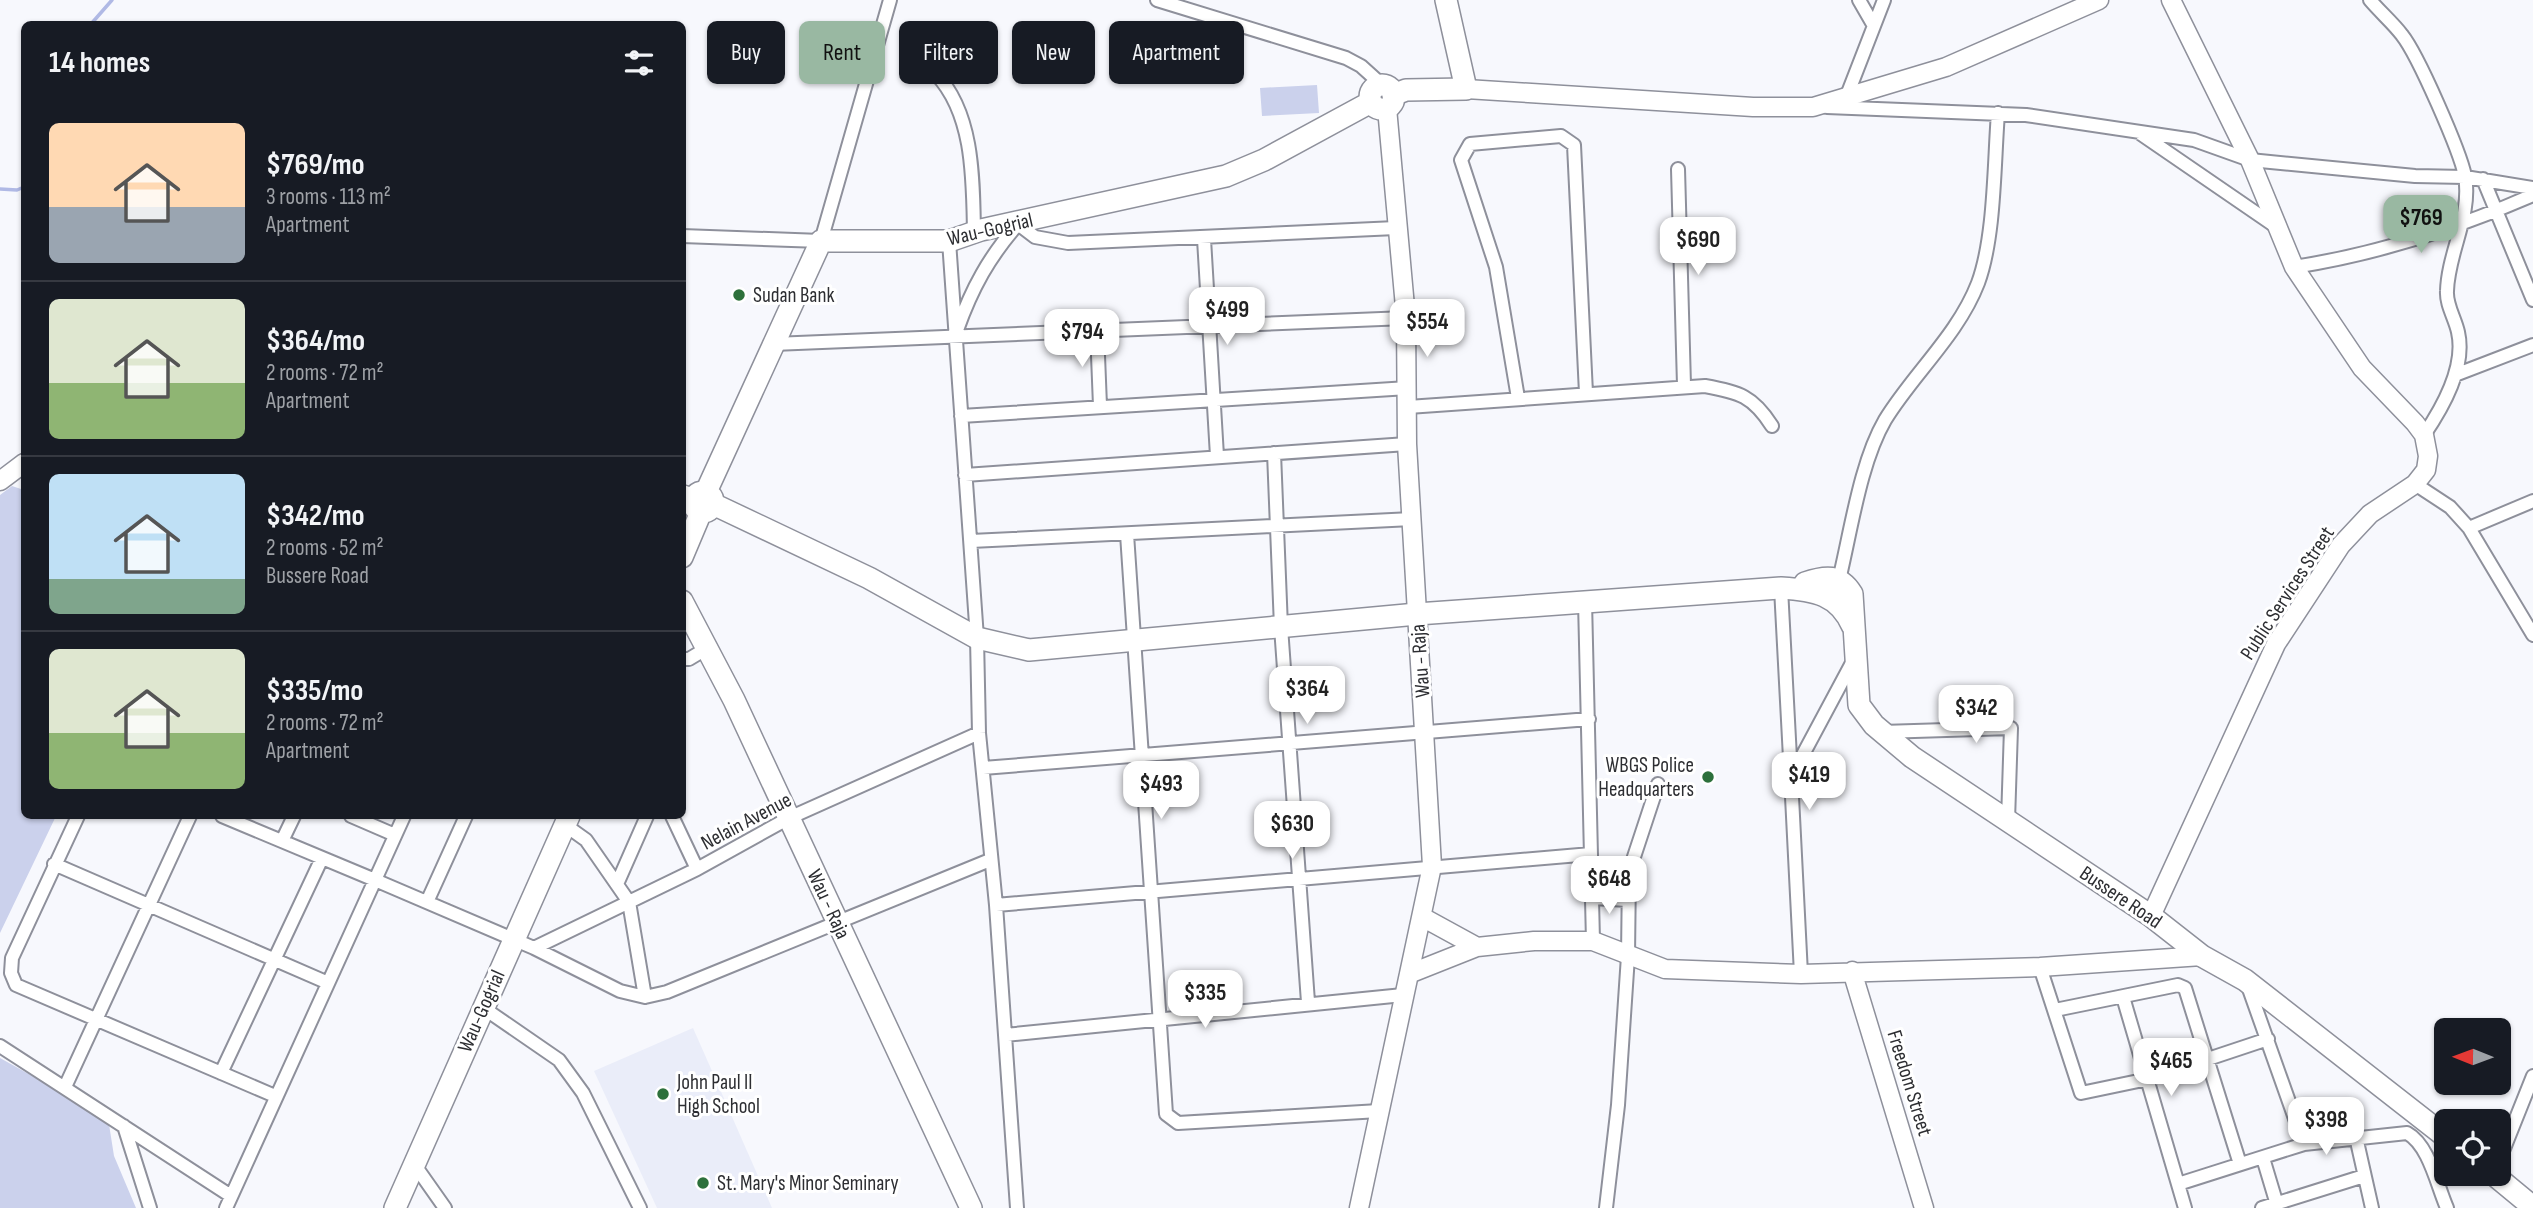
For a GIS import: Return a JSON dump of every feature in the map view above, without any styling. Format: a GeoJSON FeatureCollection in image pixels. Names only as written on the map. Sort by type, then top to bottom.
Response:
{"type":"FeatureCollection","features":[{"type":"Feature","properties":{"kind":"main road"},"geometry":{"type":"LineString","coordinates":[[1446,0],[1466,89]]}},
{"type":"Feature","properties":{"kind":"main road","name":"Wau-Gogrial"},"geometry":{"type":"LineString","coordinates":[[821,241],[949,241],[1226,176],[1264,160],[1383,98],[1406,90],[1466,89]]}},
{"type":"Feature","properties":{"kind":"main road"},"geometry":{"type":"LineString","coordinates":[[686,544],[699,500],[821,241]]}},
{"type":"Feature","properties":{"kind":"main road"},"geometry":{"type":"LineString","coordinates":[[699,500],[869,578],[977,638],[1029,650],[1417,614],[1781,588],[1807,589],[1830,597],[1840,605],[1853,627]]}},
{"type":"Feature","properties":{"kind":"main road"},"geometry":{"type":"LineString","coordinates":[[1807,589],[1805,583],[1814,580],[1839,580]]}},
{"type":"Feature","properties":{"kind":"main road","name":"Bussere Road"},"geometry":{"type":"LineString","coordinates":[[1839,580],[1852,594],[1859,705],[1881,732],[1912,757],[2151,916],[2202,956],[2245,980],[2434,1128]]}},
{"type":"Feature","properties":{"kind":"main road","name":"Wau - Raja"},"geometry":{"type":"LineString","coordinates":[[686,608],[709,647],[971,1208]]}},
{"type":"Feature","properties":{"kind":"main road","name":"Wau-Gogrial"},"geometry":{"type":"LineString","coordinates":[[395,1208],[567,820]]}},
{"type":"Feature","properties":{"kind":"main road"},"geometry":{"type":"LineString","coordinates":[[2508,1186],[2533,1207]]}},
{"type":"Feature","properties":{"kind":"street"},"geometry":{"type":"LineString","coordinates":[[686,236],[821,241],[890,0]]}},
{"type":"Feature","properties":{"kind":"street"},"geometry":{"type":"LineString","coordinates":[[1157,0],[1346,58],[1361,66],[1383,98]]}},
{"type":"Feature","properties":{"kind":"street"},"geometry":{"type":"LineString","coordinates":[[1859,0],[1874,26]]}},
{"type":"Feature","properties":{"kind":"street"},"geometry":{"type":"LineString","coordinates":[[1846,98],[1884,0]]}},
{"type":"Feature","properties":{"kind":"street"},"geometry":{"type":"LineString","coordinates":[[1813,107],[1945,67],[2071,6],[2099,0]]}},
{"type":"Feature","properties":{"kind":"street"},"geometry":{"type":"LineString","coordinates":[[2171,0],[2250,160],[2294,267],[2362,368],[2424,435],[2428,456],[2426,470],[2415,484],[2450,507],[2469,528],[2533,635]]}},
{"type":"Feature","properties":{"kind":"street"},"geometry":{"type":"LineString","coordinates":[[2370,0],[2403,36],[2436,103],[2465,177],[2462,226],[2451,258],[2446,294],[2461,346],[2455,375],[2438,414],[2424,435]]}},
{"type":"Feature","properties":{"kind":"street"},"geometry":{"type":"LineString","coordinates":[[946,84],[952,90],[965,130],[974,187],[974,233]]}},
{"type":"Feature","properties":{"kind":"street"},"geometry":{"type":"LineString","coordinates":[[1466,89],[1753,107],[1998,113],[2194,140],[2250,160],[2415,176],[2465,177],[2533,188]]}},
{"type":"Feature","properties":{"kind":"street","name":"Wau - Raja"},"geometry":{"type":"LineString","coordinates":[[1359,1208],[1403,995],[1424,918],[1432,866],[1407,444],[1406,318],[1383,98]]}},
{"type":"Feature","properties":{"kind":"street"},"geometry":{"type":"LineString","coordinates":[[1839,580],[1869,459],[1883,423],[1955,323],[1978,284],[1987,250],[1998,113]]}},
{"type":"Feature","properties":{"kind":"street"},"geometry":{"type":"LineString","coordinates":[[2137,131],[2278,228]]}},
{"type":"Feature","properties":{"kind":"street"},"geometry":{"type":"LineString","coordinates":[[1518,398],[1496,267],[1461,160],[1470,144],[1561,136],[1574,145],[1586,393]]}},
{"type":"Feature","properties":{"kind":"street"},"geometry":{"type":"LineString","coordinates":[[1678,169],[1684,385]]}},
{"type":"Feature","properties":{"kind":"street"},"geometry":{"type":"LineString","coordinates":[[2483,179],[2533,300]]}},
{"type":"Feature","properties":{"kind":"street"},"geometry":{"type":"LineString","coordinates":[[2294,267],[2358,256],[2462,226],[2533,195]]}},
{"type":"Feature","properties":{"kind":"street"},"geometry":{"type":"LineString","coordinates":[[955,337],[978,278],[999,246],[1018,224],[1035,237],[1068,243],[1204,239],[1396,228]]}},
{"type":"Feature","properties":{"kind":"street"},"geometry":{"type":"LineString","coordinates":[[1204,239],[1217,456]]}},
{"type":"Feature","properties":{"kind":"street"},"geometry":{"type":"LineString","coordinates":[[949,241],[977,638],[979,733],[996,905],[1017,1208]]}},
{"type":"Feature","properties":{"kind":"street"},"geometry":{"type":"LineString","coordinates":[[773,344],[1406,318]]}},
{"type":"Feature","properties":{"kind":"street"},"geometry":{"type":"LineString","coordinates":[[1097,330],[1100,406]]}},
{"type":"Feature","properties":{"kind":"street"},"geometry":{"type":"LineString","coordinates":[[2455,375],[2533,345]]}},
{"type":"Feature","properties":{"kind":"street"},"geometry":{"type":"LineString","coordinates":[[1408,407],[1684,385],[1705,386],[1741,394],[1755,402],[1772,426]]}},
{"type":"Feature","properties":{"kind":"street"},"geometry":{"type":"LineString","coordinates":[[961,416],[1408,388]]}},
{"type":"Feature","properties":{"kind":"street"},"geometry":{"type":"LineString","coordinates":[[965,475],[1407,444]]}},
{"type":"Feature","properties":{"kind":"street"},"geometry":{"type":"LineString","coordinates":[[1274,453],[1281,627],[1292,743],[1308,1002]]}},
{"type":"Feature","properties":{"kind":"street"},"geometry":{"type":"LineString","coordinates":[[0,481],[21,467]]}},
{"type":"Feature","properties":{"kind":"street","name":"Public Services Street"},"geometry":{"type":"LineString","coordinates":[[2151,916],[2276,644],[2342,545],[2370,514],[2415,484]]}},
{"type":"Feature","properties":{"kind":"street"},"geometry":{"type":"LineString","coordinates":[[2469,528],[2533,501]]}},
{"type":"Feature","properties":{"kind":"street"},"geometry":{"type":"LineString","coordinates":[[971,541],[1412,519]]}},
{"type":"Feature","properties":{"kind":"street"},"geometry":{"type":"LineString","coordinates":[[1127,534],[1166,1114],[1173,1122],[1379,1111]]}},
{"type":"Feature","properties":{"kind":"street"},"geometry":{"type":"LineString","coordinates":[[1781,588],[1801,974]]}},
{"type":"Feature","properties":{"kind":"street"},"geometry":{"type":"LineString","coordinates":[[1585,601],[1592,941]]}},
{"type":"Feature","properties":{"kind":"street"},"geometry":{"type":"LineString","coordinates":[[686,659],[709,647]]}},
{"type":"Feature","properties":{"kind":"street"},"geometry":{"type":"LineString","coordinates":[[1791,777],[1855,658]]}},
{"type":"Feature","properties":{"kind":"street"},"geometry":{"type":"LineString","coordinates":[[983,768],[1425,730],[1589,719]]}},
{"type":"Feature","properties":{"kind":"street"},"geometry":{"type":"LineString","coordinates":[[1881,732],[2011,727],[2008,821]]}},
{"type":"Feature","properties":{"kind":"street","name":"Nelain Avenue"},"geometry":{"type":"LineString","coordinates":[[534,948],[697,869],[789,818],[979,733]]}},
{"type":"Feature","properties":{"kind":"street"},"geometry":{"type":"LineString","coordinates":[[1606,1208],[1618,1105],[1628,956],[1628,900],[1634,851],[1658,783]]}},
{"type":"Feature","properties":{"kind":"street"},"geometry":{"type":"LineString","coordinates":[[76,819],[12,958],[11,973],[23,989],[275,1096]]}},
{"type":"Feature","properties":{"kind":"street"},"geometry":{"type":"LineString","coordinates":[[65,1087],[189,819]]}},
{"type":"Feature","properties":{"kind":"street"},"geometry":{"type":"LineString","coordinates":[[229,819],[534,948],[620,991],[645,997],[667,992],[990,860]]}},
{"type":"Feature","properties":{"kind":"street"},"geometry":{"type":"LineString","coordinates":[[282,841],[293,819]]}},
{"type":"Feature","properties":{"kind":"street"},"geometry":{"type":"LineString","coordinates":[[358,819],[396,835]]}},
{"type":"Feature","properties":{"kind":"street"},"geometry":{"type":"LineString","coordinates":[[0,1045],[124,1126],[228,1202],[326,982],[403,819]]}},
{"type":"Feature","properties":{"kind":"street"},"geometry":{"type":"LineString","coordinates":[[427,902],[465,819]]}},
{"type":"Feature","properties":{"kind":"street"},"geometry":{"type":"LineString","coordinates":[[617,884],[646,819]]}},
{"type":"Feature","properties":{"kind":"street"},"geometry":{"type":"LineString","coordinates":[[673,819],[697,869]]}},
{"type":"Feature","properties":{"kind":"street"},"geometry":{"type":"LineString","coordinates":[[567,820],[586,840],[629,902],[645,997]]}},
{"type":"Feature","properties":{"kind":"street"},"geometry":{"type":"LineString","coordinates":[[996,905],[1591,854]]}},
{"type":"Feature","properties":{"kind":"street"},"geometry":{"type":"LineString","coordinates":[[221,1073],[322,858]]}},
{"type":"Feature","properties":{"kind":"street"},"geometry":{"type":"LineString","coordinates":[[54,864],[326,982]]}},
{"type":"Feature","properties":{"kind":"street"},"geometry":{"type":"LineString","coordinates":[[1592,898],[1628,900]]}},
{"type":"Feature","properties":{"kind":"street"},"geometry":{"type":"LineString","coordinates":[[1424,918],[1477,947]]}},
{"type":"Feature","properties":{"kind":"street"},"geometry":{"type":"LineString","coordinates":[[1409,974],[1477,947],[1534,941],[1592,941],[1665,969],[1801,974],[2040,967],[2202,956]]}},
{"type":"Feature","properties":{"kind":"street"},"geometry":{"type":"LineString","coordinates":[[2040,967],[2081,1093],[2148,1079],[2268,1039]]}},
{"type":"Feature","properties":{"kind":"street","name":"Freedom Street"},"geometry":{"type":"LineString","coordinates":[[1852,971],[1924,1208]]}},
{"type":"Feature","properties":{"kind":"street"},"geometry":{"type":"LineString","coordinates":[[2245,980],[2304,1144]]}},
{"type":"Feature","properties":{"kind":"street"},"geometry":{"type":"LineString","coordinates":[[2055,1010],[2178,985],[2185,988],[2241,1164]]}},
{"type":"Feature","properties":{"kind":"street"},"geometry":{"type":"LineString","coordinates":[[1005,1035],[1308,1002],[1403,995]]}},
{"type":"Feature","properties":{"kind":"street"},"geometry":{"type":"LineString","coordinates":[[2123,997],[2185,1208]]}},
{"type":"Feature","properties":{"kind":"street"},"geometry":{"type":"LineString","coordinates":[[482,1007],[559,1060],[583,1093],[640,1208]]}},
{"type":"Feature","properties":{"kind":"street"},"geometry":{"type":"LineString","coordinates":[[2511,1131],[2533,1076]]}},
{"type":"Feature","properties":{"kind":"street"},"geometry":{"type":"LineString","coordinates":[[124,1126],[150,1208]]}},
{"type":"Feature","properties":{"kind":"street"},"geometry":{"type":"LineString","coordinates":[[2178,1184],[2304,1144],[2407,1133],[2416,1138],[2447,1208]]}},
{"type":"Feature","properties":{"kind":"street"},"geometry":{"type":"LineString","coordinates":[[2356,1137],[2372,1208]]}},
{"type":"Feature","properties":{"kind":"street"},"geometry":{"type":"LineString","coordinates":[[2263,1157],[2278,1206]]}},
{"type":"Feature","properties":{"kind":"street"},"geometry":{"type":"LineString","coordinates":[[414,1164],[445,1208]]}},
{"type":"Feature","properties":{"kind":"street"},"geometry":{"type":"LineString","coordinates":[[2262,1208],[2278,1206],[2364,1176]]}},
{"type":"Feature","properties":{"kind":"street"},"geometry":{"type":"LineString","coordinates":[[629,1208],[630,1187]]}},
{"type":"Feature","properties":{"kind":"shaded area"},"geometry":{"type":"Polygon","coordinates":[[[1317,85],[1319,113],[1262,116],[1260,88],[1317,85]]]}},
{"type":"Feature","properties":{"kind":"shaded area"},"geometry":{"type":"Polygon","coordinates":[[[12,486],[21,489],[21,819],[55,819],[0,933],[0,495],[12,486]]]}},
{"type":"Feature","properties":{"kind":"shaded area"},"geometry":{"type":"Polygon","coordinates":[[[693,1028],[772,1208],[657,1208],[594,1071],[693,1028]]]}},
{"type":"Feature","properties":{"kind":"shaded area"},"geometry":{"type":"Polygon","coordinates":[[[0,1058],[108,1118],[114,1156],[136,1208],[0,1208],[0,1058]]]}},
{"type":"Feature","properties":{"kind":"waterway"},"geometry":{"type":"LineString","coordinates":[[94,21],[112,0]]}},
{"type":"Feature","properties":{"kind":"waterway"},"geometry":{"type":"LineString","coordinates":[[0,189],[21,188]]}},
{"type":"Feature","properties":{"kind":"place","name":"Sudan Bank"},"geometry":{"type":"Point","coordinates":[739,295]}},
{"type":"Feature","properties":{"kind":"place","name":"WBGS Police Headquarters"},"geometry":{"type":"Point","coordinates":[1708,777]}},
{"type":"Feature","properties":{"kind":"place","name":"John Paul II High School"},"geometry":{"type":"Point","coordinates":[663,1094]}},
{"type":"Feature","properties":{"kind":"place","name":"St. Mary's Minor Seminary"},"geometry":{"type":"Point","coordinates":[703,1183]}}]}
